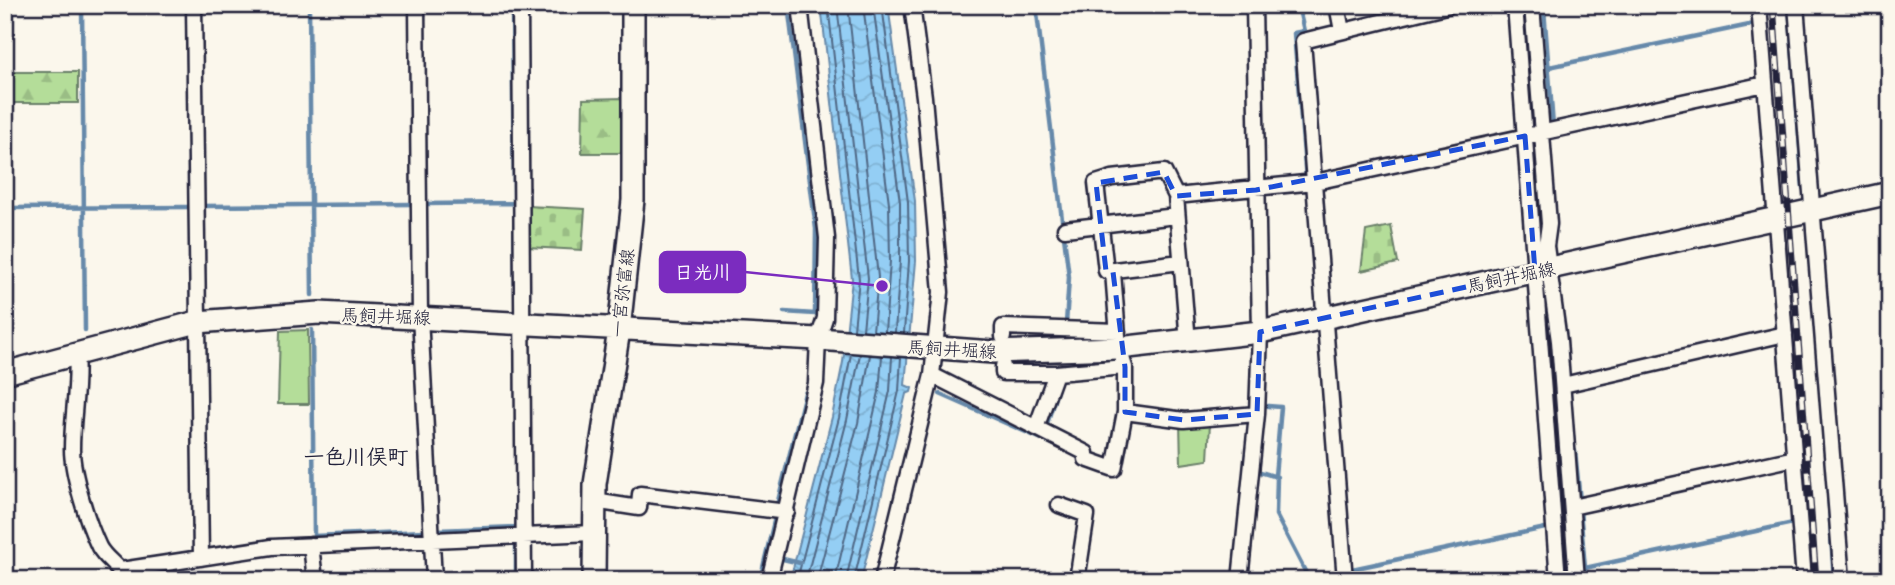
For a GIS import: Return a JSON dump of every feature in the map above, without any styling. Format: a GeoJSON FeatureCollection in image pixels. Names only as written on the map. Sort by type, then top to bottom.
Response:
{"type":"FeatureCollection","features":[{"type":"Feature","properties":{"kind":"main road","name":"一宮弥富線"},"geometry":{"type":"LineString","coordinates":[[594,580],[594,501],[619,330],[633,200],[633,5]]}},
{"type":"Feature","properties":{"kind":"main road","name":"馬飼井堀線"},"geometry":{"type":"LineString","coordinates":[[5,373],[197,322],[319,313],[420,316],[619,330],[821,339],[993,352],[1121,348],[1188,342],[1260,332],[1890,193]]}},
{"type":"Feature","properties":{"kind":"street"},"geometry":{"type":"LineString","coordinates":[[194,5],[201,558]]}},
{"type":"Feature","properties":{"kind":"street"},"geometry":{"type":"LineString","coordinates":[[416,5],[420,316],[434,580]]}},
{"type":"Feature","properties":{"kind":"street"},"geometry":{"type":"LineString","coordinates":[[520,5],[524,580]]}},
{"type":"Feature","properties":{"kind":"street"},"geometry":{"type":"LineString","coordinates":[[769,580],[816,383],[824,318],[827,239],[800,5]]}},
{"type":"Feature","properties":{"kind":"street"},"geometry":{"type":"LineString","coordinates":[[882,580],[932,375],[932,348],[941,292],[925,97],[912,5]]}},
{"type":"Feature","properties":{"kind":"street"},"geometry":{"type":"LineString","coordinates":[[1240,580],[1257,414],[1260,332],[1254,5]]}},
{"type":"Feature","properties":{"kind":"street"},"geometry":{"type":"LineString","coordinates":[[1338,5],[1342,31]]}},
{"type":"Feature","properties":{"kind":"street"},"geometry":{"type":"LineString","coordinates":[[1345,580],[1303,41],[1342,31],[1395,12],[1450,5]]}},
{"type":"Feature","properties":{"kind":"street"},"geometry":{"type":"LineString","coordinates":[[1515,5],[1525,136],[1543,270],[1563,385],[1577,580]]}},
{"type":"Feature","properties":{"kind":"street"},"geometry":{"type":"LineString","coordinates":[[1532,5],[1549,224],[1543,270],[1558,580]]}},
{"type":"Feature","properties":{"kind":"street"},"geometry":{"type":"LineString","coordinates":[[1759,5],[1804,580]]}},
{"type":"Feature","properties":{"kind":"street"},"geometry":{"type":"LineString","coordinates":[[1796,5],[1842,580]]}},
{"type":"Feature","properties":{"kind":"street"},"geometry":{"type":"LineString","coordinates":[[1176,196],[1315,182],[1765,83]]}},
{"type":"Feature","properties":{"kind":"street"},"geometry":{"type":"LineString","coordinates":[[1181,262],[1107,271],[1096,183],[1112,178],[1164,172],[1176,196],[1188,342]]}},
{"type":"Feature","properties":{"kind":"street"},"geometry":{"type":"LineString","coordinates":[[1065,229],[1176,216]]}},
{"type":"Feature","properties":{"kind":"street"},"geometry":{"type":"LineString","coordinates":[[932,375],[1086,453],[1086,459],[1114,469],[1125,412],[1113,272]]}},
{"type":"Feature","properties":{"kind":"street"},"geometry":{"type":"LineString","coordinates":[[1003,337],[1003,327],[1121,348]]}},
{"type":"Feature","properties":{"kind":"street"},"geometry":{"type":"LineString","coordinates":[[1563,385],[1785,334]]}},
{"type":"Feature","properties":{"kind":"street"},"geometry":{"type":"LineString","coordinates":[[1003,366],[1003,373],[1056,373],[1121,348]]}},
{"type":"Feature","properties":{"kind":"street"},"geometry":{"type":"LineString","coordinates":[[76,352],[78,373],[72,451],[79,487],[100,548],[124,575],[201,558],[272,547],[593,533]]}},
{"type":"Feature","properties":{"kind":"street"},"geometry":{"type":"LineString","coordinates":[[1036,428],[1056,373]]}},
{"type":"Feature","properties":{"kind":"street"},"geometry":{"type":"LineString","coordinates":[[1125,412],[1184,421],[1257,414]]}},
{"type":"Feature","properties":{"kind":"street"},"geometry":{"type":"LineString","coordinates":[[1572,507],[1795,458]]}},
{"type":"Feature","properties":{"kind":"street"},"geometry":{"type":"LineString","coordinates":[[594,501],[639,508],[640,494],[786,512]]}},
{"type":"Feature","properties":{"kind":"street"},"geometry":{"type":"LineString","coordinates":[[1059,505],[1087,515],[1077,580]]}},
{"type":"Feature","properties":{"kind":"street"},"geometry":{"type":"LineString","coordinates":[[311,545],[314,580]]}},
{"type":"Feature","properties":{"kind":"highlighted area"},"geometry":{"type":"Polygon","coordinates":[[[1525,136],[1535,272],[1260,332],[1257,414],[1184,420],[1125,412],[1125,367],[1113,272],[1106,271],[1096,183],[1164,172],[1176,196],[1256,190],[1525,136]]]}},
{"type":"Feature","properties":{"kind":"green space"},"geometry":{"type":"Polygon","coordinates":[[[5,72],[78,72],[78,103],[5,103],[5,72]]]}},
{"type":"Feature","properties":{"kind":"green space"},"geometry":{"type":"Polygon","coordinates":[[[623,98],[623,153],[582,153],[583,99],[623,98]]]}},
{"type":"Feature","properties":{"kind":"green space"},"geometry":{"type":"Polygon","coordinates":[[[527,206],[585,209],[582,250],[527,247],[527,206]]]}},
{"type":"Feature","properties":{"kind":"green space"},"geometry":{"type":"Polygon","coordinates":[[[1391,226],[1398,263],[1361,271],[1366,231],[1391,226]]]}},
{"type":"Feature","properties":{"kind":"green space"},"geometry":{"type":"Polygon","coordinates":[[[308,330],[309,404],[278,404],[280,331],[308,330]]]}},
{"type":"Feature","properties":{"kind":"green space"},"geometry":{"type":"Polygon","coordinates":[[[1180,422],[1210,423],[1208,460],[1181,464],[1180,422]]]}},
{"type":"Feature","properties":{"kind":"water"},"geometry":{"type":"Polygon","coordinates":[[[821,5],[888,5],[915,201],[916,261],[905,385],[912,388],[911,392],[906,394],[861,580],[790,580],[832,417],[843,362],[852,279],[821,5]]]}},
{"type":"Feature","properties":{"kind":"waterway"},"geometry":{"type":"LineString","coordinates":[[82,5],[85,330]]}},
{"type":"Feature","properties":{"kind":"waterway"},"geometry":{"type":"LineString","coordinates":[[309,5],[312,295]]}},
{"type":"Feature","properties":{"kind":"waterway"},"geometry":{"type":"LineString","coordinates":[[512,5],[515,284]]}},
{"type":"Feature","properties":{"kind":"waterway"},"geometry":{"type":"LineString","coordinates":[[784,312],[815,314],[816,229],[788,5]]}},
{"type":"Feature","properties":{"kind":"waterway"},"geometry":{"type":"LineString","coordinates":[[1036,5],[1069,277],[1066,324]]}},
{"type":"Feature","properties":{"kind":"waterway"},"geometry":{"type":"LineString","coordinates":[[1261,12],[1289,5]]}},
{"type":"Feature","properties":{"kind":"waterway"},"geometry":{"type":"LineString","coordinates":[[1298,5],[1304,31],[1294,33],[1306,179]]}},
{"type":"Feature","properties":{"kind":"waterway"},"geometry":{"type":"LineString","coordinates":[[1789,5],[1803,188]]}},
{"type":"Feature","properties":{"kind":"waterway"},"geometry":{"type":"LineString","coordinates":[[1544,9],[1553,126]]}},
{"type":"Feature","properties":{"kind":"waterway"},"geometry":{"type":"LineString","coordinates":[[1549,67],[1754,24]]}},
{"type":"Feature","properties":{"kind":"waterway"},"geometry":{"type":"LineString","coordinates":[[424,204],[514,203]]}},
{"type":"Feature","properties":{"kind":"waterway"},"geometry":{"type":"LineString","coordinates":[[203,206],[413,204]]}},
{"type":"Feature","properties":{"kind":"waterway"},"geometry":{"type":"LineString","coordinates":[[5,208],[190,207]]}},
{"type":"Feature","properties":{"kind":"waterway"},"geometry":{"type":"LineString","coordinates":[[312,330],[314,536],[424,531]]}},
{"type":"Feature","properties":{"kind":"waterway"},"geometry":{"type":"LineString","coordinates":[[1046,427],[1058,387]]}},
{"type":"Feature","properties":{"kind":"waterway"},"geometry":{"type":"LineString","coordinates":[[777,505],[805,393]]}},
{"type":"Feature","properties":{"kind":"waterway"},"geometry":{"type":"LineString","coordinates":[[940,394],[1062,448]]}},
{"type":"Feature","properties":{"kind":"waterway"},"geometry":{"type":"LineString","coordinates":[[1268,406],[1281,407],[1275,476]]}},
{"type":"Feature","properties":{"kind":"waterway"},"geometry":{"type":"LineString","coordinates":[[1575,451],[1580,501]]}},
{"type":"Feature","properties":{"kind":"waterway"},"geometry":{"type":"LineString","coordinates":[[1257,471],[1277,477],[1276,515],[1309,579],[1337,574],[1337,577]]}},
{"type":"Feature","properties":{"kind":"waterway"},"geometry":{"type":"LineString","coordinates":[[1827,476],[1834,580]]}},
{"type":"Feature","properties":{"kind":"waterway"},"geometry":{"type":"LineString","coordinates":[[1580,510],[1586,580]]}},
{"type":"Feature","properties":{"kind":"waterway"},"geometry":{"type":"LineString","coordinates":[[760,580],[775,517]]}},
{"type":"Feature","properties":{"kind":"waterway"},"geometry":{"type":"LineString","coordinates":[[438,530],[516,527],[517,522]]}},
{"type":"Feature","properties":{"kind":"waterway"},"geometry":{"type":"LineString","coordinates":[[1585,568],[1793,523]]}},
{"type":"Feature","properties":{"kind":"waterway"},"geometry":{"type":"LineString","coordinates":[[1352,569],[1550,527]]}},
{"type":"Feature","properties":{"kind":"waterway"},"geometry":{"type":"LineString","coordinates":[[516,542],[516,580]]}},
{"type":"Feature","properties":{"kind":"waterway"},"geometry":{"type":"LineString","coordinates":[[783,559],[800,563]]}},
{"type":"Feature","properties":{"kind":"railway"},"geometry":{"type":"LineString","coordinates":[[1773,5],[1816,580]]}},
{"type":"Feature","properties":{"kind":"place","name":"日光川"},"geometry":{"type":"Point","coordinates":[882,286]}},
{"type":"Feature","properties":{"kind":"district","name":"一色川俣町"},"geometry":{"type":"Point","coordinates":[356,456]}}]}
